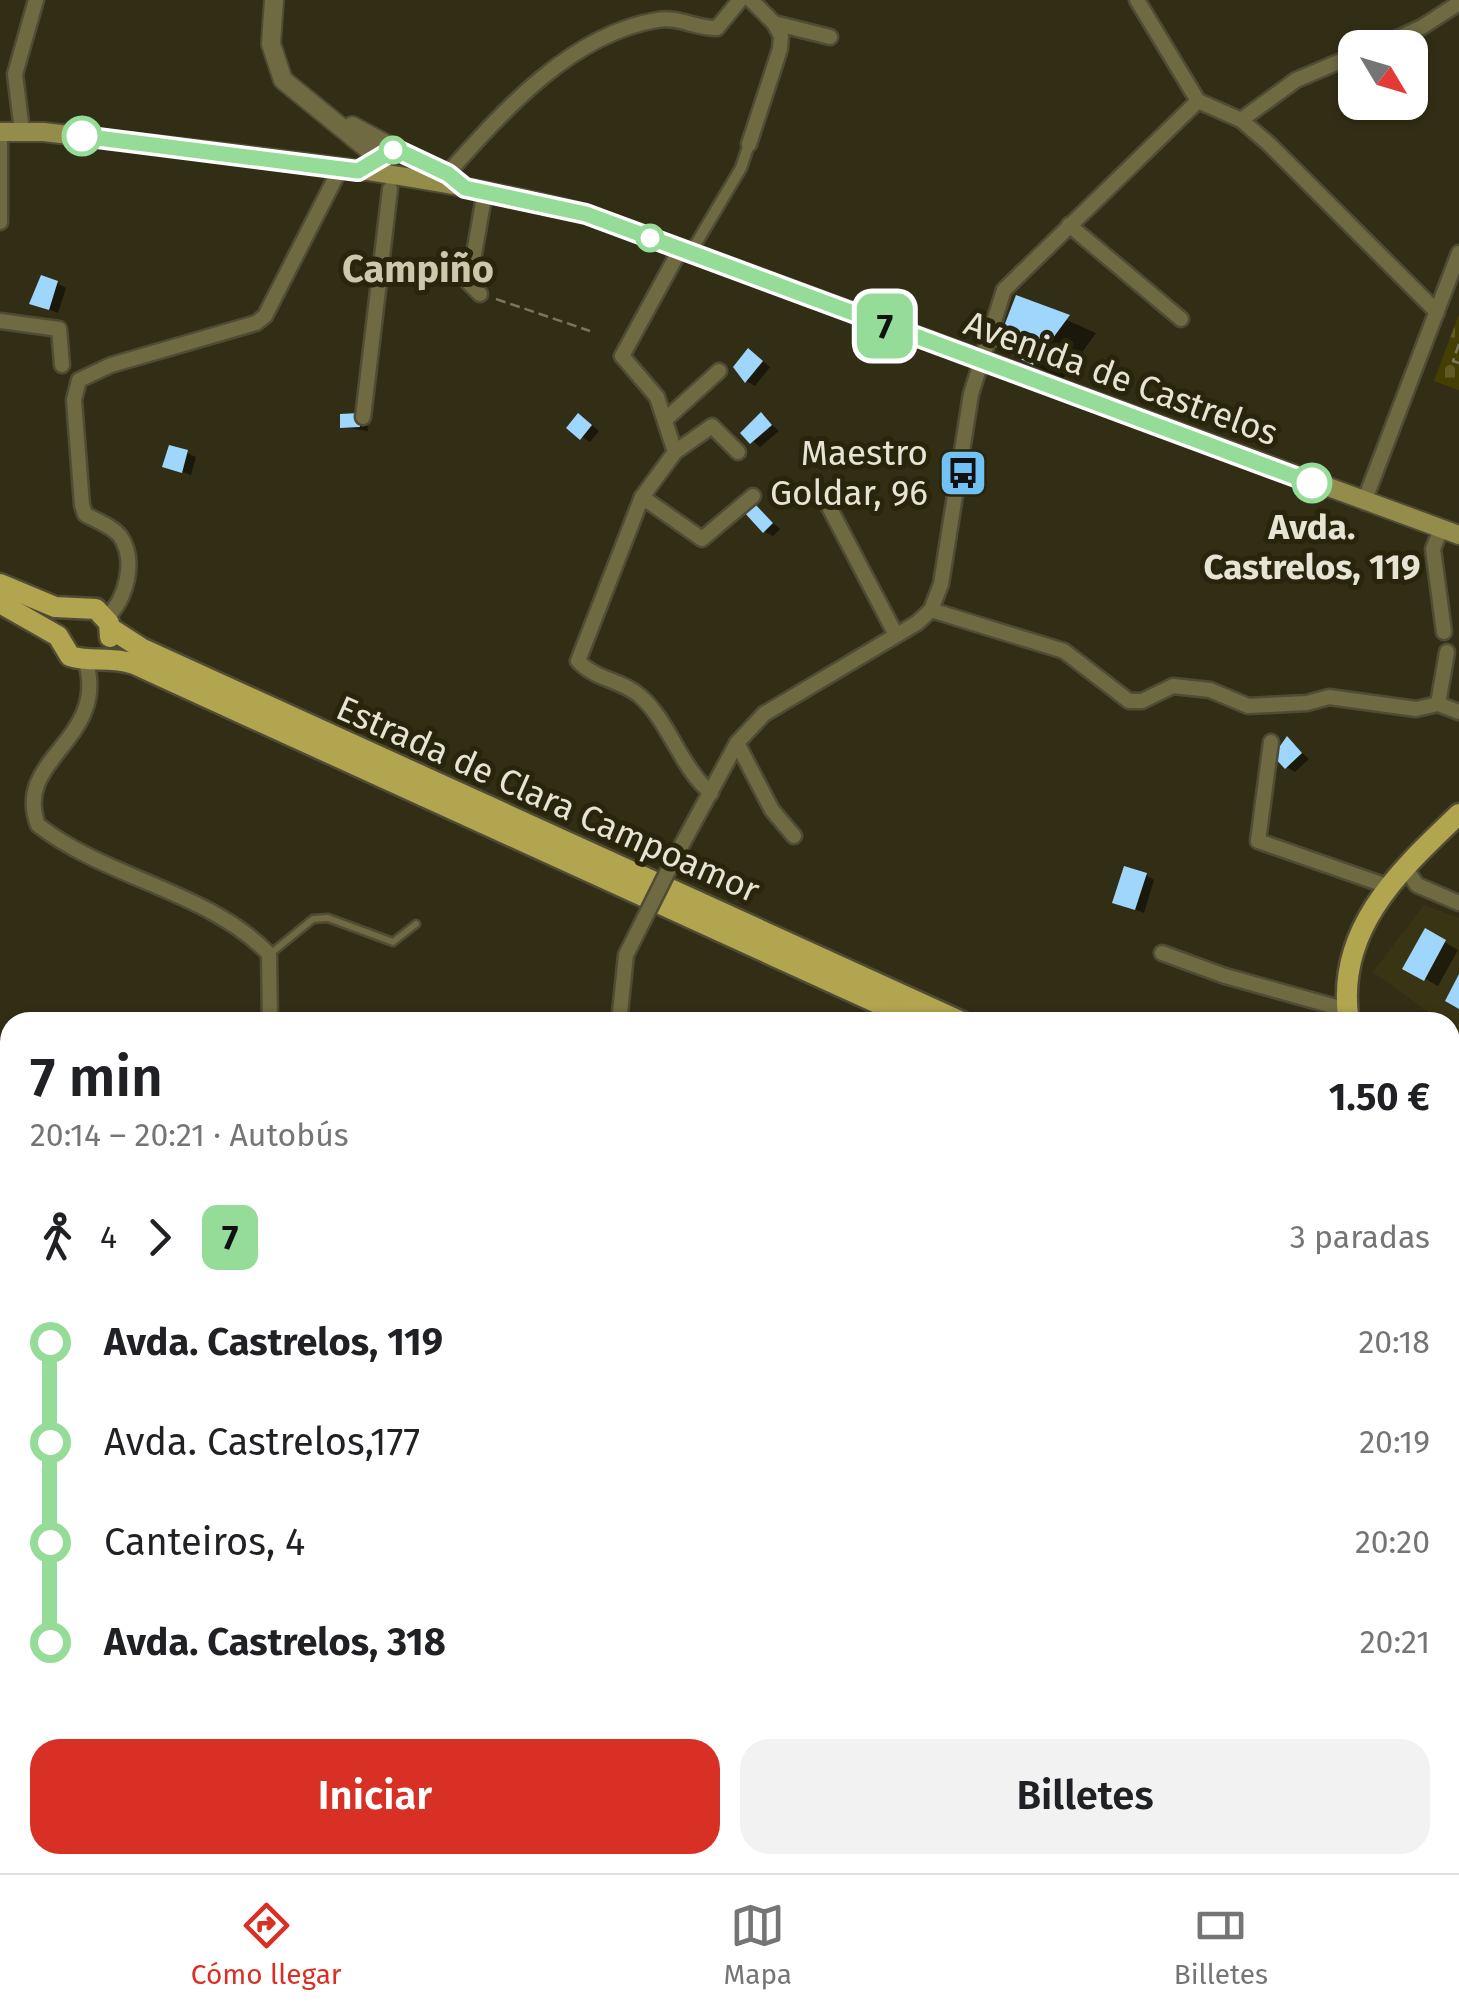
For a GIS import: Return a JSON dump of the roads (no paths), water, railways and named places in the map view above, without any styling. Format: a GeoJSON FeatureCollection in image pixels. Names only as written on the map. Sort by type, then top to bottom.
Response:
{"type":"FeatureCollection","features":[{"type":"Feature","properties":{"kind":"main road"},"geometry":{"type":"LineString","coordinates":[[0,133],[22,131],[349,170],[387,164],[444,178]]}},
{"type":"Feature","properties":{"kind":"main road","name":"Avenida de Castrelos"},"geometry":{"type":"LineString","coordinates":[[444,178],[465,188],[586,214],[979,362],[1450,532]]}},
{"type":"Feature","properties":{"kind":"main road","name":"Estrada de Clara Campoamor"},"geometry":{"type":"LineString","coordinates":[[0,584],[70,610],[90,607],[158,656],[940,1012]]}},
{"type":"Feature","properties":{"kind":"main road","name":"Estrada de Clara Campoamor"},"geometry":{"type":"LineString","coordinates":[[0,603],[58,636],[64,650],[134,664],[897,1012]]}},
{"type":"Feature","properties":{"kind":"main road"},"geometry":{"type":"LineString","coordinates":[[58,636],[60,621],[70,610]]}},
{"type":"Feature","properties":{"kind":"main road"},"geometry":{"type":"LineString","coordinates":[[92,657],[108,644],[108,623]]}},
{"type":"Feature","properties":{"kind":"main road"},"geometry":{"type":"LineString","coordinates":[[1348,1012],[1350,960],[1358,933],[1387,886],[1459,814]]}},
{"type":"Feature","properties":{"kind":"street"},"geometry":{"type":"LineString","coordinates":[[22,131],[16,74],[36,0]]}},
{"type":"Feature","properties":{"kind":"street"},"geometry":{"type":"LineString","coordinates":[[274,0],[270,35],[278,72],[301,98],[337,121],[387,164]]}},
{"type":"Feature","properties":{"kind":"street"},"geometry":{"type":"LineString","coordinates":[[444,178],[522,95],[563,61],[607,37],[662,18],[717,28],[740,0]]}},
{"type":"Feature","properties":{"kind":"street"},"geometry":{"type":"LineString","coordinates":[[675,452],[657,397],[622,356],[686,250],[742,168],[782,36],[750,0]]}},
{"type":"Feature","properties":{"kind":"street"},"geometry":{"type":"LineString","coordinates":[[1137,0],[1198,101],[1241,120],[1438,312]]}},
{"type":"Feature","properties":{"kind":"street"},"geometry":{"type":"LineString","coordinates":[[1415,30],[1459,3]]}},
{"type":"Feature","properties":{"kind":"street"},"geometry":{"type":"LineString","coordinates":[[774,23],[830,36]]}},
{"type":"Feature","properties":{"kind":"street"},"geometry":{"type":"LineString","coordinates":[[1241,120],[1296,80],[1338,62]]}},
{"type":"Feature","properties":{"kind":"street"},"geometry":{"type":"LineString","coordinates":[[620,1012],[626,955],[737,742],[764,714],[931,610],[940,584],[979,362],[1010,280],[1198,101]]}},
{"type":"Feature","properties":{"kind":"street"},"geometry":{"type":"LineString","coordinates":[[337,121],[387,164]]}},
{"type":"Feature","properties":{"kind":"street"},"geometry":{"type":"LineString","coordinates":[[0,133],[0,222]]}},
{"type":"Feature","properties":{"kind":"street"},"geometry":{"type":"LineString","coordinates":[[363,417],[387,164]]}},
{"type":"Feature","properties":{"kind":"street"},"geometry":{"type":"LineString","coordinates":[[108,623],[127,586],[124,544],[115,530],[86,514],[82,505],[74,400],[79,380],[111,365],[256,323],[265,316],[349,170]]}},
{"type":"Feature","properties":{"kind":"street"},"geometry":{"type":"LineString","coordinates":[[480,294],[470,283],[484,191]]}},
{"type":"Feature","properties":{"kind":"street"},"geometry":{"type":"LineString","coordinates":[[1069,226],[1180,319]]}},
{"type":"Feature","properties":{"kind":"street"},"geometry":{"type":"LineString","coordinates":[[1364,502],[1459,253]]}},
{"type":"Feature","properties":{"kind":"street"},"geometry":{"type":"LineString","coordinates":[[0,321],[60,329],[62,365]]}},
{"type":"Feature","properties":{"kind":"street"},"geometry":{"type":"LineString","coordinates":[[666,420],[719,371]]}},
{"type":"Feature","properties":{"kind":"street"},"geometry":{"type":"LineString","coordinates":[[711,794],[697,782],[640,696],[591,674],[578,661],[642,497],[675,452],[712,426],[738,452]]}},
{"type":"Feature","properties":{"kind":"street"},"geometry":{"type":"LineString","coordinates":[[642,497],[702,539],[752,496]]}},
{"type":"Feature","properties":{"kind":"street"},"geometry":{"type":"LineString","coordinates":[[828,503],[895,632]]}},
{"type":"Feature","properties":{"kind":"street"},"geometry":{"type":"LineString","coordinates":[[1444,632],[1432,549],[1450,532]]}},
{"type":"Feature","properties":{"kind":"street"},"geometry":{"type":"LineString","coordinates":[[931,610],[1064,650],[1129,701],[1142,701],[1173,686],[1210,690],[1248,706],[1307,703],[1329,697],[1416,709],[1438,704],[1459,712]]}},
{"type":"Feature","properties":{"kind":"street"},"geometry":{"type":"LineString","coordinates":[[1438,704],[1447,652]]}},
{"type":"Feature","properties":{"kind":"street"},"geometry":{"type":"LineString","coordinates":[[92,657],[91,702],[82,722],[40,775],[32,803],[38,825],[73,847],[219,917],[269,954],[270,1012]]}},
{"type":"Feature","properties":{"kind":"street"},"geometry":{"type":"LineString","coordinates":[[737,742],[772,810],[794,836]]}},
{"type":"Feature","properties":{"kind":"street"},"geometry":{"type":"LineString","coordinates":[[1271,742],[1258,841],[1387,886]]}},
{"type":"Feature","properties":{"kind":"street"},"geometry":{"type":"LineString","coordinates":[[1404,866],[1417,885],[1459,904]]}},
{"type":"Feature","properties":{"kind":"street"},"geometry":{"type":"LineString","coordinates":[[1162,953],[1336,1012]]}},
{"type":"Feature","properties":{"kind":"lane"},"geometry":{"type":"LineString","coordinates":[[269,954],[313,919],[328,918],[393,942],[416,924]]}},
{"type":"Feature","properties":{"kind":"place","name":"Maestro Goldar, 96"},"geometry":{"type":"Point","coordinates":[963,473]}},
{"type":"Feature","properties":{"kind":"place","name":"Avda. Castrelos, 119"},"geometry":{"type":"Point","coordinates":[1312,483]}},
{"type":"Feature","properties":{"kind":"district","name":"Campiño"},"geometry":{"type":"Point","coordinates":[418,269]}}]}
